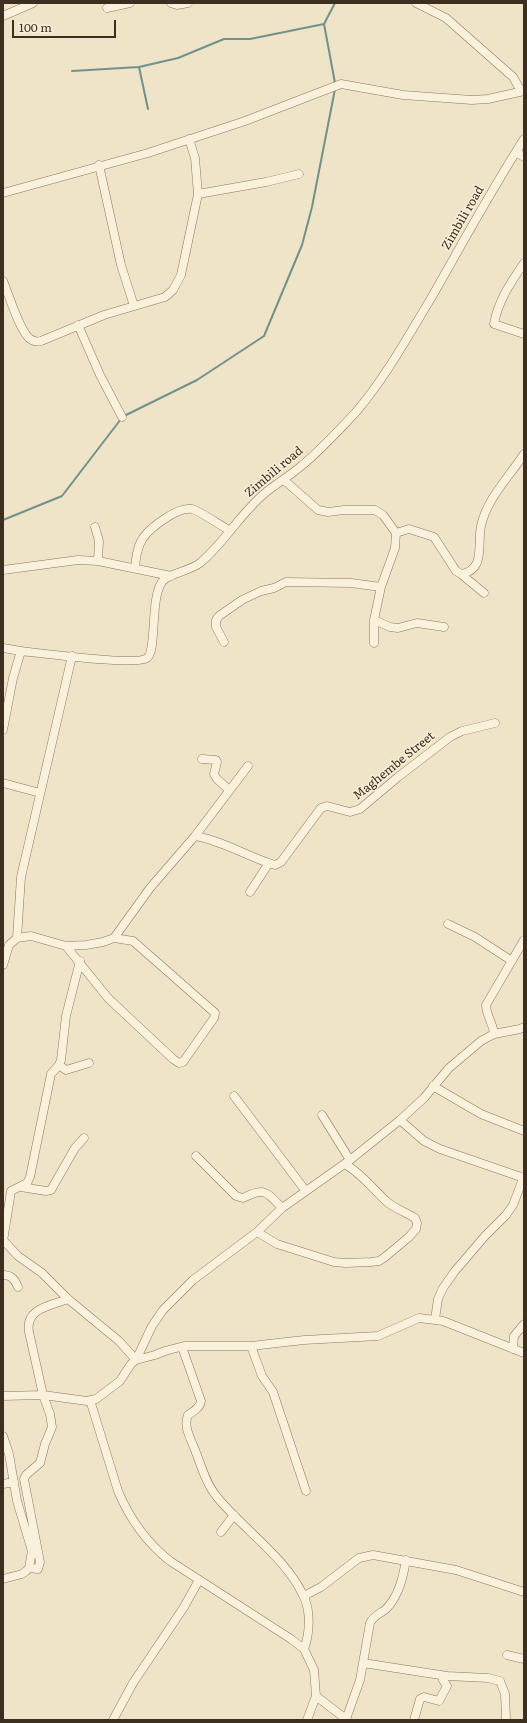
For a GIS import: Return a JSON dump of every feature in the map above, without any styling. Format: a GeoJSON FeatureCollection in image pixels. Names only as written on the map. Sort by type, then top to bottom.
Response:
{"type":"FeatureCollection","features":[{"type":"Feature","properties":{"kind":"street"},"geometry":{"type":"LineString","coordinates":[[3,16],[33,3]]}},
{"type":"Feature","properties":{"kind":"street"},"geometry":{"type":"LineString","coordinates":[[107,8],[130,3]]}},
{"type":"Feature","properties":{"kind":"street"},"geometry":{"type":"LineString","coordinates":[[171,3],[177,5],[188,3]]}},
{"type":"Feature","properties":{"kind":"street"},"geometry":{"type":"LineString","coordinates":[[3,193],[99,165],[148,153],[246,121],[342,84],[403,95],[472,100],[488,99],[523,91],[512,77],[446,18],[416,3]]}},
{"type":"Feature","properties":{"kind":"street"},"geometry":{"type":"LineString","coordinates":[[3,281],[21,325],[29,338],[36,342],[104,315],[165,297],[173,290],[181,275],[198,194],[196,158],[189,139]]}},
{"type":"Feature","properties":{"kind":"street","name":"Zimbili road"},"geometry":{"type":"LineString","coordinates":[[171,576],[189,570],[200,563],[229,530],[265,493],[284,480],[331,438],[372,392],[414,328],[524,140]]}},
{"type":"Feature","properties":{"kind":"street"},"geometry":{"type":"LineString","coordinates":[[516,152],[524,157]]}},
{"type":"Feature","properties":{"kind":"street"},"geometry":{"type":"LineString","coordinates":[[99,165],[121,265],[134,306]]}},
{"type":"Feature","properties":{"kind":"street"},"geometry":{"type":"LineString","coordinates":[[198,194],[266,182],[299,174]]}},
{"type":"Feature","properties":{"kind":"street"},"geometry":{"type":"LineString","coordinates":[[524,263],[504,293],[496,312],[494,324],[524,334]]}},
{"type":"Feature","properties":{"kind":"street"},"geometry":{"type":"LineString","coordinates":[[78,325],[97,369],[122,417]]}},
{"type":"Feature","properties":{"kind":"street"},"geometry":{"type":"LineString","coordinates":[[461,574],[470,573],[475,569],[478,557],[481,525],[488,508],[496,492],[524,454]]}},
{"type":"Feature","properties":{"kind":"street"},"geometry":{"type":"LineString","coordinates":[[284,480],[318,510],[328,512],[344,510],[375,510],[383,515],[396,533],[396,548],[380,587],[374,620],[374,643]]}},
{"type":"Feature","properties":{"kind":"street"},"geometry":{"type":"LineString","coordinates":[[135,568],[138,547],[142,539],[158,524],[180,510],[193,510],[229,530]]}},
{"type":"Feature","properties":{"kind":"street"},"geometry":{"type":"LineString","coordinates":[[94,527],[99,541],[98,561]]}},
{"type":"Feature","properties":{"kind":"street"},"geometry":{"type":"LineString","coordinates":[[396,533],[408,529],[434,537],[456,571],[484,594]]}},
{"type":"Feature","properties":{"kind":"street"},"geometry":{"type":"LineString","coordinates":[[3,570],[78,560],[98,561],[171,576]]}},
{"type":"Feature","properties":{"kind":"street"},"geometry":{"type":"LineString","coordinates":[[3,648],[72,656],[140,661],[147,658],[151,652],[153,615],[160,586],[163,580],[171,576]]}},
{"type":"Feature","properties":{"kind":"street"},"geometry":{"type":"LineString","coordinates":[[224,642],[216,626],[216,620],[219,616],[242,600],[286,582],[351,583],[380,587]]}},
{"type":"Feature","properties":{"kind":"street"},"geometry":{"type":"LineString","coordinates":[[374,620],[398,628],[417,623],[444,627]]}},
{"type":"Feature","properties":{"kind":"street"},"geometry":{"type":"LineString","coordinates":[[3,730],[13,678],[21,651]]}},
{"type":"Feature","properties":{"kind":"street"},"geometry":{"type":"LineString","coordinates":[[17,938],[21,877],[72,656]]}},
{"type":"Feature","properties":{"kind":"street","name":"Maghembe Street"},"geometry":{"type":"LineString","coordinates":[[269,863],[275,865],[281,862],[321,808],[327,806],[350,812],[360,809],[398,777],[450,737],[462,731],[495,723]]}},
{"type":"Feature","properties":{"kind":"street"},"geometry":{"type":"LineString","coordinates":[[202,759],[216,760],[214,774],[217,779],[229,790]]}},
{"type":"Feature","properties":{"kind":"street"},"geometry":{"type":"LineString","coordinates":[[114,938],[150,888],[195,836],[248,766]]}},
{"type":"Feature","properties":{"kind":"street"},"geometry":{"type":"LineString","coordinates":[[3,783],[40,793]]}},
{"type":"Feature","properties":{"kind":"street"},"geometry":{"type":"LineString","coordinates":[[195,836],[211,838],[269,863],[250,892]]}},
{"type":"Feature","properties":{"kind":"street"},"geometry":{"type":"LineString","coordinates":[[448,924],[475,937],[512,961]]}},
{"type":"Feature","properties":{"kind":"street"},"geometry":{"type":"LineString","coordinates":[[3,965],[9,945],[17,938],[31,936],[66,946],[86,945],[103,942],[114,938],[133,941],[214,1013],[214,1018],[183,1062],[179,1063],[173,1059],[108,998],[80,961],[66,946]]}},
{"type":"Feature","properties":{"kind":"street"},"geometry":{"type":"LineString","coordinates":[[494,1034],[494,1025],[486,1009],[486,1004],[524,940]]}},
{"type":"Feature","properties":{"kind":"street"},"geometry":{"type":"LineString","coordinates":[[80,961],[66,1016],[59,1065],[51,1074],[28,1181],[21,1187],[13,1190],[10,1194],[9,1212],[3,1240],[18,1256],[42,1273],[68,1299],[119,1341],[136,1360]]}},
{"type":"Feature","properties":{"kind":"street"},"geometry":{"type":"LineString","coordinates":[[136,1360],[152,1326],[163,1310],[193,1280],[257,1232],[282,1208],[305,1190],[348,1162],[400,1120],[420,1103],[449,1068],[481,1041],[494,1034],[523,1030]]}},
{"type":"Feature","properties":{"kind":"street"},"geometry":{"type":"LineString","coordinates":[[59,1065],[66,1070],[89,1063]]}},
{"type":"Feature","properties":{"kind":"street"},"geometry":{"type":"LineString","coordinates":[[433,1086],[481,1114],[524,1131]]}},
{"type":"Feature","properties":{"kind":"street"},"geometry":{"type":"LineString","coordinates":[[234,1096],[266,1140],[287,1164],[305,1190]]}},
{"type":"Feature","properties":{"kind":"street"},"geometry":{"type":"LineString","coordinates":[[257,1232],[277,1244],[334,1262],[346,1263],[379,1261],[396,1249],[416,1228],[417,1223],[415,1218],[387,1202],[348,1162],[322,1115]]}},
{"type":"Feature","properties":{"kind":"street"},"geometry":{"type":"LineString","coordinates":[[400,1120],[424,1141],[440,1149],[522,1177],[513,1205],[506,1216],[485,1236],[455,1271],[443,1288],[438,1299],[435,1320]]}},
{"type":"Feature","properties":{"kind":"street"},"geometry":{"type":"LineString","coordinates":[[21,1187],[46,1191],[50,1190],[75,1148],[84,1138]]}},
{"type":"Feature","properties":{"kind":"street"},"geometry":{"type":"LineString","coordinates":[[196,1156],[236,1196],[243,1198],[257,1191],[262,1192],[268,1195],[282,1208]]}},
{"type":"Feature","properties":{"kind":"street"},"geometry":{"type":"LineString","coordinates":[[3,1275],[9,1276],[15,1280],[18,1287]]}},
{"type":"Feature","properties":{"kind":"street"},"geometry":{"type":"LineString","coordinates":[[28,1568],[38,1568],[40,1562],[24,1480],[26,1475],[40,1463],[45,1444],[52,1427],[50,1414],[43,1395],[29,1328],[30,1318],[36,1311],[68,1299]]}},
{"type":"Feature","properties":{"kind":"street"},"geometry":{"type":"LineString","coordinates":[[3,1396],[43,1395],[90,1400],[96,1399],[120,1381],[131,1364],[136,1360],[182,1347],[251,1346],[304,1340],[378,1336],[384,1335],[416,1318],[443,1321],[513,1350],[524,1353]]}},
{"type":"Feature","properties":{"kind":"street"},"geometry":{"type":"LineString","coordinates":[[513,1350],[514,1336],[524,1324]]}},
{"type":"Feature","properties":{"kind":"street"},"geometry":{"type":"LineString","coordinates":[[251,1346],[260,1370],[273,1392],[306,1491]]}},
{"type":"Feature","properties":{"kind":"street"},"geometry":{"type":"LineString","coordinates":[[182,1347],[201,1401],[200,1405],[195,1411],[188,1416],[186,1428],[212,1490],[282,1564],[304,1596],[308,1616],[308,1638],[304,1648]]}},
{"type":"Feature","properties":{"kind":"street"},"geometry":{"type":"LineString","coordinates":[[90,1400],[104,1449],[123,1502],[155,1549],[170,1562],[291,1638],[304,1648],[314,1670],[316,1696],[307,1720]]}},
{"type":"Feature","properties":{"kind":"street"},"geometry":{"type":"LineString","coordinates":[[3,1436],[9,1454],[17,1501],[32,1551],[28,1568],[22,1574],[3,1579]]}},
{"type":"Feature","properties":{"kind":"street"},"geometry":{"type":"LineString","coordinates":[[3,1484],[14,1482]]}},
{"type":"Feature","properties":{"kind":"street"},"geometry":{"type":"LineString","coordinates":[[221,1532],[234,1515]]}},
{"type":"Feature","properties":{"kind":"street"},"geometry":{"type":"LineString","coordinates":[[304,1596],[321,1587],[354,1561],[364,1556],[372,1555],[456,1570],[524,1592]]}},
{"type":"Feature","properties":{"kind":"street"},"geometry":{"type":"LineString","coordinates":[[316,1696],[347,1720],[360,1680],[370,1623],[372,1618],[388,1607],[396,1594],[406,1560]]}},
{"type":"Feature","properties":{"kind":"street"},"geometry":{"type":"LineString","coordinates":[[113,1720],[133,1683],[184,1607],[199,1580]]}},
{"type":"Feature","properties":{"kind":"street"},"geometry":{"type":"LineString","coordinates":[[507,1655],[524,1658]]}},
{"type":"Feature","properties":{"kind":"street"},"geometry":{"type":"LineString","coordinates":[[363,1663],[447,1676],[488,1678],[500,1681],[505,1694],[506,1720]]}},
{"type":"Feature","properties":{"kind":"street"},"geometry":{"type":"LineString","coordinates":[[414,1720],[420,1699],[424,1697],[438,1701],[447,1686],[443,1680],[447,1676]]}},
{"type":"Feature","properties":{"kind":"waterway"},"geometry":{"type":"LineString","coordinates":[[335,3],[324,24],[335,83]]}},
{"type":"Feature","properties":{"kind":"waterway"},"geometry":{"type":"LineString","coordinates":[[72,71],[139,67],[178,58],[224,39],[250,39],[324,24]]}},
{"type":"Feature","properties":{"kind":"waterway"},"geometry":{"type":"LineString","coordinates":[[139,67],[148,109]]}},
{"type":"Feature","properties":{"kind":"waterway"},"geometry":{"type":"LineString","coordinates":[[124,416],[197,380],[264,336],[302,245],[312,207],[335,89]]}},
{"type":"Feature","properties":{"kind":"waterway"},"geometry":{"type":"LineString","coordinates":[[3,520],[62,496],[121,419]]}}]}
